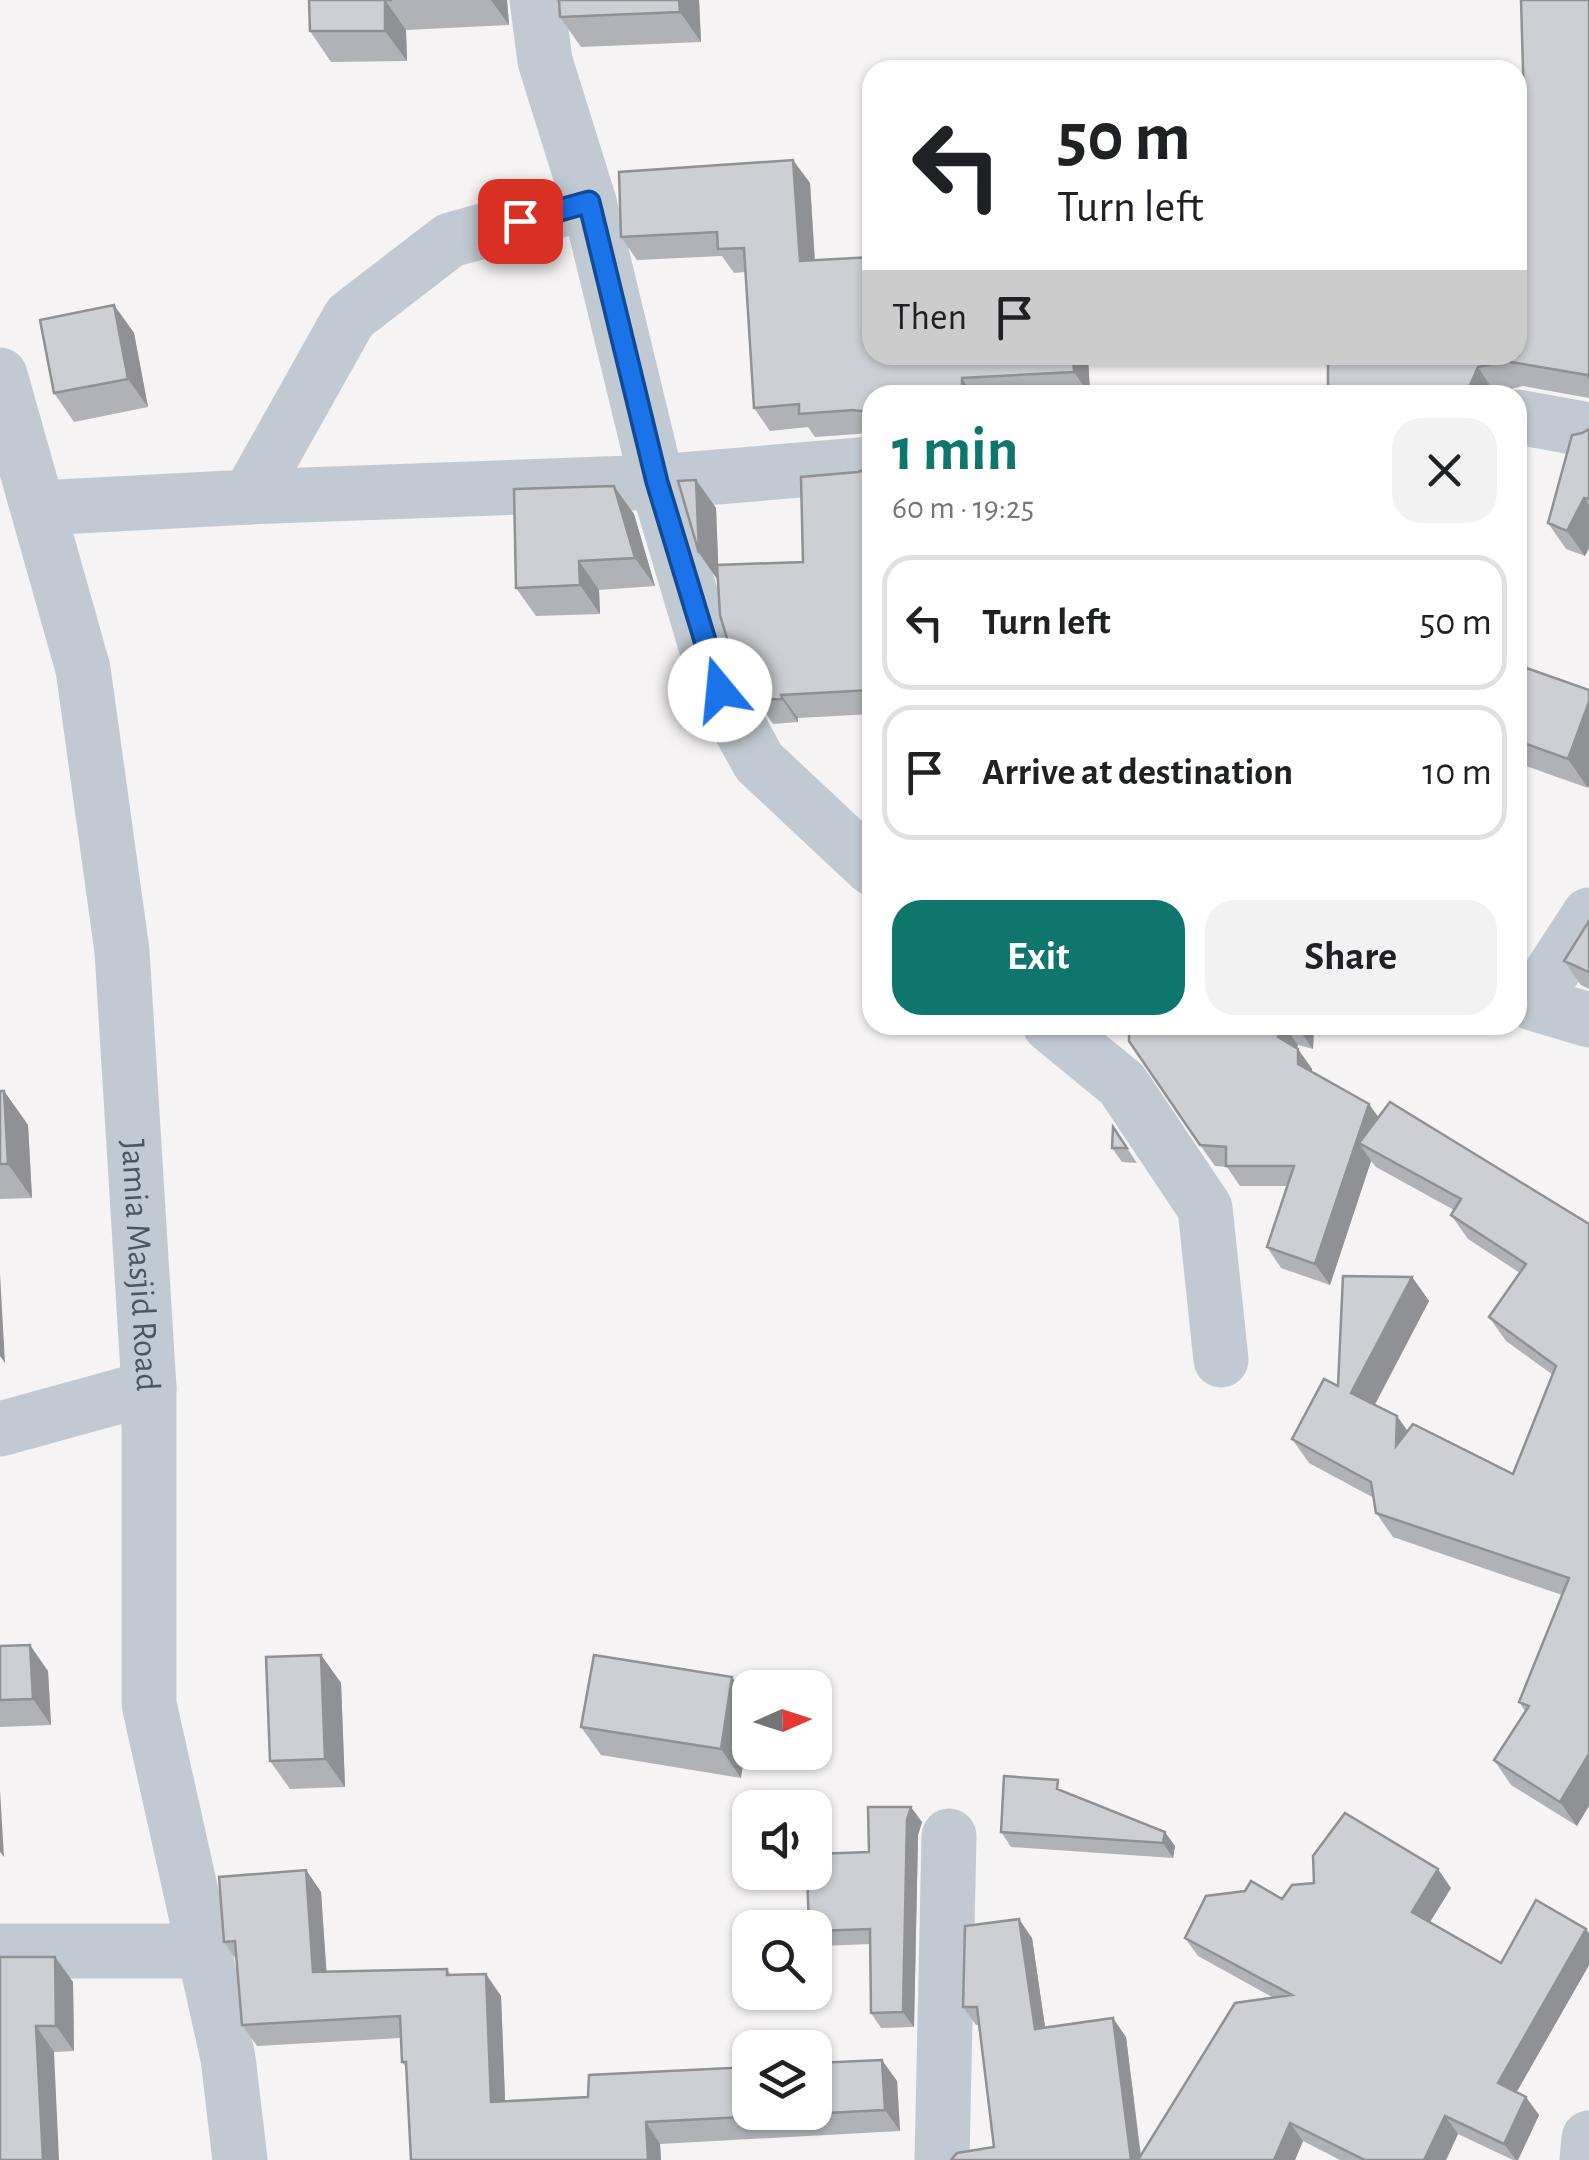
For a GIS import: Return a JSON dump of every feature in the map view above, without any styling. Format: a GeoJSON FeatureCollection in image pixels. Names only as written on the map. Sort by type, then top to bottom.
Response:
{"type":"FeatureCollection","features":[{"type":"Feature","properties":{"kind":"street"},"geometry":{"type":"LineString","coordinates":[[537,0],[545,61],[589,202],[657,482],[720,690],[759,762],[862,859]]}},
{"type":"Feature","properties":{"kind":"street"},"geometry":{"type":"LineString","coordinates":[[249,497],[350,317],[450,240],[589,202]]}},
{"type":"Feature","properties":{"kind":"street","name":"Jamia Masjid Road"},"geometry":{"type":"LineString","coordinates":[[0,375],[83,669],[122,951],[149,1388],[149,1704],[228,2058],[240,2160]]}},
{"type":"Feature","properties":{"kind":"street"},"geometry":{"type":"LineString","coordinates":[[1527,418],[1589,430]]}},
{"type":"Feature","properties":{"kind":"street"},"geometry":{"type":"LineString","coordinates":[[39,508],[657,482],[862,465]]}},
{"type":"Feature","properties":{"kind":"street"},"geometry":{"type":"LineString","coordinates":[[1557,938],[1532,1004],[1589,1020]]}},
{"type":"Feature","properties":{"kind":"street"},"geometry":{"type":"LineString","coordinates":[[1062,1035],[1122,1084],[1205,1208],[1222,1360]]}},
{"type":"Feature","properties":{"kind":"street"},"geometry":{"type":"LineString","coordinates":[[0,1429],[149,1388]]}},
{"type":"Feature","properties":{"kind":"street"},"geometry":{"type":"LineString","coordinates":[[942,2160],[949,1836]]}},
{"type":"Feature","properties":{"kind":"street"},"geometry":{"type":"LineString","coordinates":[[0,1951],[205,1951]]}},
{"type":"Feature","properties":{"kind":"street"},"geometry":{"type":"LineString","coordinates":[[1587,2160],[1589,2138]]}},
{"type":"Feature","properties":{"kind":"building"},"geometry":{"type":"Polygon","coordinates":[[[309,0],[385,0],[385,31],[310,31],[309,0]]]}},
{"type":"Feature","properties":{"kind":"building"},"geometry":{"type":"Polygon","coordinates":[[[559,0],[679,0],[680,12],[560,17],[559,0]]]}},
{"type":"Feature","properties":{"kind":"building"},"geometry":{"type":"Polygon","coordinates":[[[1521,0],[1589,0],[1589,378],[1527,365],[1527,60],[1523,60],[1521,0]]]}},
{"type":"Feature","properties":{"kind":"building"},"geometry":{"type":"Polygon","coordinates":[[[793,160],[800,261],[862,258],[862,365],[1074,365],[1074,372],[962,378],[962,385],[862,385],[862,411],[799,414],[799,404],[754,408],[744,248],[718,249],[717,232],[621,237],[619,172],[793,160]]]}},
{"type":"Feature","properties":{"kind":"building"},"geometry":{"type":"Polygon","coordinates":[[[114,305],[128,379],[54,393],[40,320],[114,305]]]}},
{"type":"Feature","properties":{"kind":"building"},"geometry":{"type":"Polygon","coordinates":[[[1328,365],[1487,365],[1478,367],[1470,385],[1328,385],[1328,365]]]}},
{"type":"Feature","properties":{"kind":"building"},"geometry":{"type":"Polygon","coordinates":[[[1589,429],[1589,499],[1584,498],[1567,531],[1548,523],[1572,435],[1589,429]]]}},
{"type":"Feature","properties":{"kind":"building"},"geometry":{"type":"Polygon","coordinates":[[[862,471],[862,691],[757,700],[732,655],[720,615],[717,565],[803,562],[801,477],[862,471]]]}},
{"type":"Feature","properties":{"kind":"building"},"geometry":{"type":"Polygon","coordinates":[[[696,480],[699,553],[678,481],[696,480]]]}},
{"type":"Feature","properties":{"kind":"building"},"geometry":{"type":"Polygon","coordinates":[[[614,486],[635,558],[579,561],[580,585],[516,588],[514,489],[614,486]]]}},
{"type":"Feature","properties":{"kind":"building"},"geometry":{"type":"Polygon","coordinates":[[[1527,668],[1589,690],[1589,702],[1568,759],[1527,744],[1527,668]]]}},
{"type":"Feature","properties":{"kind":"building"},"geometry":{"type":"Polygon","coordinates":[[[1589,921],[1589,972],[1564,961],[1589,921]]]}},
{"type":"Feature","properties":{"kind":"building"},"geometry":{"type":"Polygon","coordinates":[[[1129,1035],[1279,1035],[1298,1049],[1298,1064],[1369,1104],[1315,1264],[1267,1247],[1294,1166],[1226,1166],[1226,1147],[1200,1145],[1129,1041],[1129,1035]]]}},
{"type":"Feature","properties":{"kind":"building"},"geometry":{"type":"Polygon","coordinates":[[[0,1091],[4,1091],[8,1164],[0,1164],[0,1091]]]}},
{"type":"Feature","properties":{"kind":"building"},"geometry":{"type":"Polygon","coordinates":[[[1390,1102],[1589,1224],[1589,1754],[1560,1802],[1494,1760],[1529,1706],[1519,1702],[1569,1578],[1376,1513],[1371,1482],[1292,1439],[1324,1379],[1338,1386],[1343,1276],[1412,1277],[1351,1393],[1397,1416],[1396,1446],[1413,1424],[1513,1474],[1556,1366],[1489,1317],[1526,1264],[1451,1215],[1461,1199],[1359,1143],[1390,1102]]]}},
{"type":"Feature","properties":{"kind":"building"},"geometry":{"type":"Polygon","coordinates":[[[1113,1127],[1127,1148],[1112,1148],[1113,1127]]]}},
{"type":"Feature","properties":{"kind":"building"},"geometry":{"type":"Polygon","coordinates":[[[30,1645],[33,1699],[0,1700],[0,1646],[30,1645]]]}},
{"type":"Feature","properties":{"kind":"building"},"geometry":{"type":"Polygon","coordinates":[[[321,1655],[325,1759],[270,1761],[266,1657],[321,1655]]]}},
{"type":"Feature","properties":{"kind":"building"},"geometry":{"type":"Polygon","coordinates":[[[594,1655],[732,1677],[721,1749],[581,1727],[594,1655]]]}},
{"type":"Feature","properties":{"kind":"building"},"geometry":{"type":"Polygon","coordinates":[[[1004,1776],[1058,1780],[1057,1789],[1165,1832],[1163,1843],[1001,1832],[1004,1776]]]}},
{"type":"Feature","properties":{"kind":"building"},"geometry":{"type":"Polygon","coordinates":[[[868,1807],[911,1807],[907,1820],[903,2012],[871,2013],[870,1929],[832,1930],[832,1910],[808,1910],[808,1890],[832,1890],[832,1853],[869,1852],[868,1807]]]}},
{"type":"Feature","properties":{"kind":"building"},"geometry":{"type":"Polygon","coordinates":[[[1345,1813],[1438,1869],[1412,1912],[1501,1963],[1536,1900],[1586,1929],[1498,2083],[1526,2097],[1504,2144],[1445,2116],[1424,2160],[1365,2160],[1290,2123],[1274,2160],[1138,2160],[1235,2003],[1292,1995],[1185,1938],[1206,1896],[1245,1891],[1251,1881],[1282,1899],[1292,1885],[1314,1883],[1313,1856],[1345,1813]]]}},
{"type":"Feature","properties":{"kind":"building"},"geometry":{"type":"Polygon","coordinates":[[[306,1870],[313,1972],[447,1969],[447,1975],[486,1974],[491,2102],[588,2097],[589,2075],[732,2068],[732,2118],[646,2122],[648,2160],[411,2160],[400,2016],[242,2025],[235,1941],[224,1942],[219,1877],[306,1870]]]}},
{"type":"Feature","properties":{"kind":"building"},"geometry":{"type":"Polygon","coordinates":[[[1019,1919],[1035,2029],[1113,2018],[1131,2160],[951,2160],[957,2153],[994,2147],[977,2007],[963,2007],[965,1926],[1019,1919]]]}},
{"type":"Feature","properties":{"kind":"building"},"geometry":{"type":"Polygon","coordinates":[[[0,1957],[55,1957],[56,2026],[36,2026],[43,2160],[0,2160],[0,1957]]]}},
{"type":"Feature","properties":{"kind":"building"},"geometry":{"type":"Polygon","coordinates":[[[882,2060],[885,2110],[832,2113],[832,2062],[882,2060]]]}},
{"type":"Feature","properties":{"kind":"route"},"geometry":{"type":"LineString","coordinates":[[520,221],[589,202],[657,482],[720,690]]}}]}
